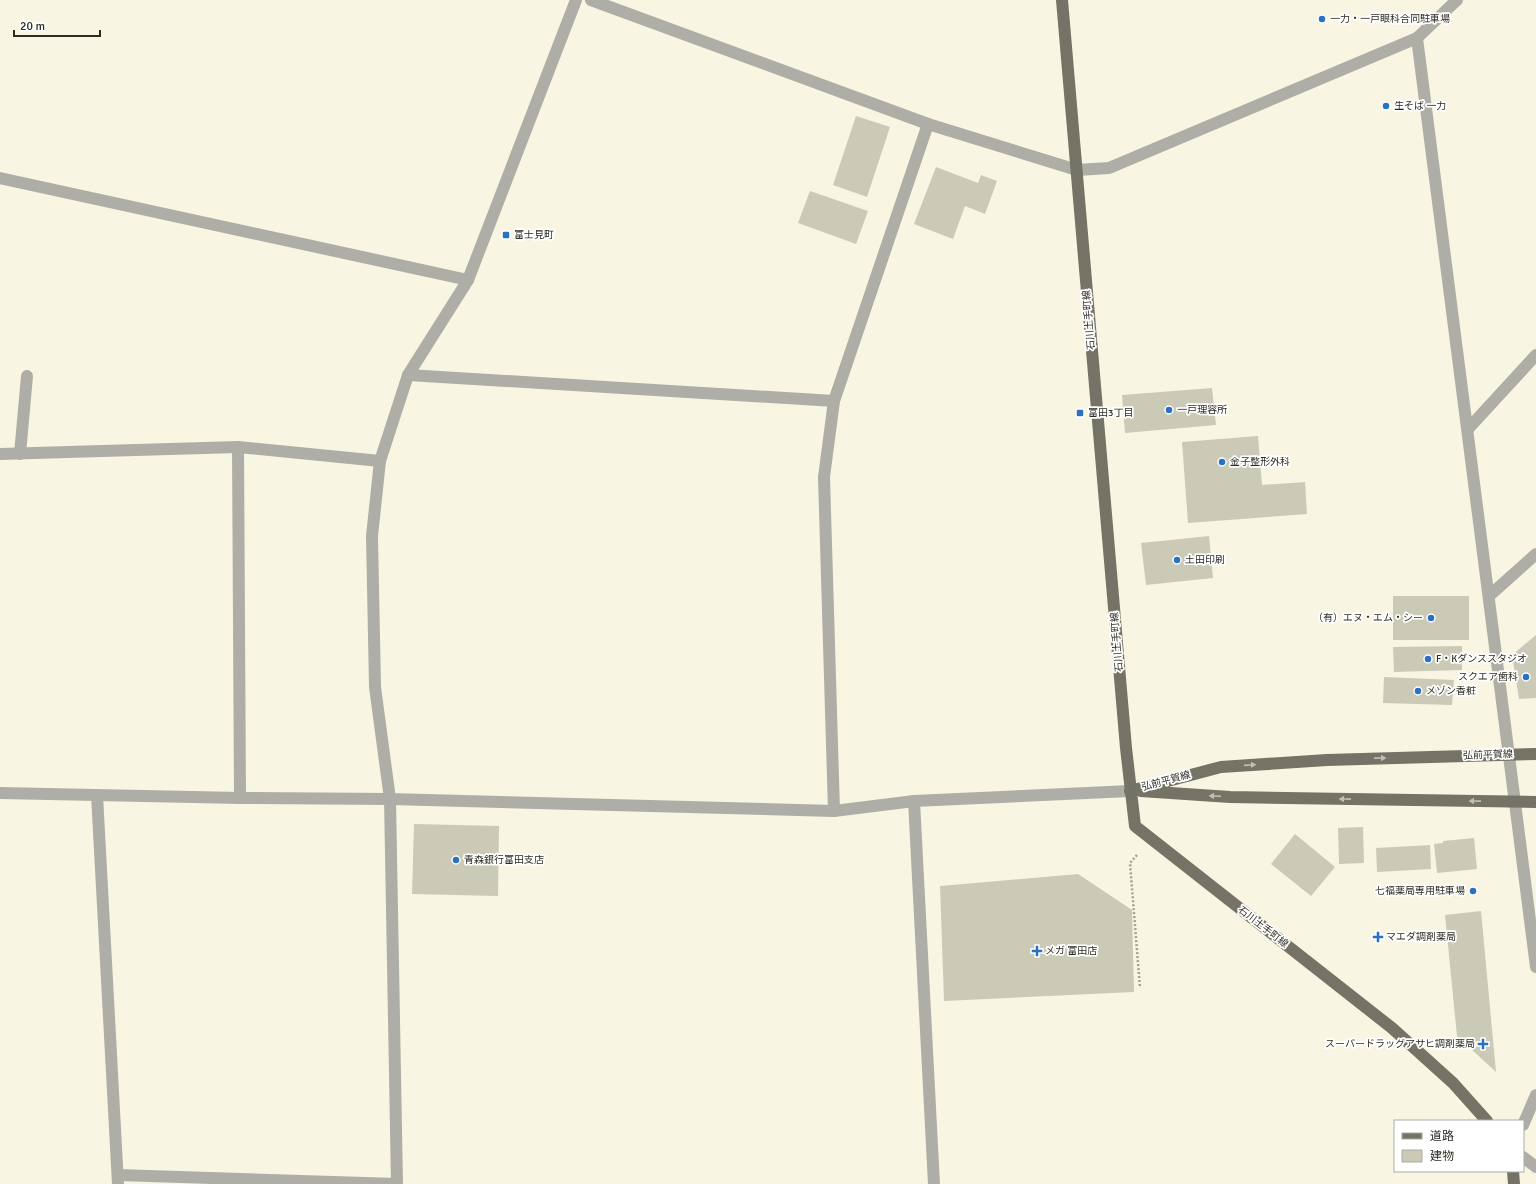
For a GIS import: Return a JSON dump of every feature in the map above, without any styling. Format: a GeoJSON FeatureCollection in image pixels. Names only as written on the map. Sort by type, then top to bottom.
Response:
{"type":"FeatureCollection","features":[{"type":"Feature","properties":{"kind":"main road","name":"石川土手町線"},"geometry":{"type":"LineString","coordinates":[[1062,0],[1130,790],[1135,826],[1392,1028],[1452,1083],[1486,1120]]}},
{"type":"Feature","properties":{"kind":"main road","name":"弘前平賀線"},"geometry":{"type":"LineString","coordinates":[[1130,790],[1221,767],[1327,760],[1536,754]]}},
{"type":"Feature","properties":{"kind":"main road","name":"弘前平賀線"},"geometry":{"type":"LineString","coordinates":[[1130,790],[1230,797],[1536,802]]}},
{"type":"Feature","properties":{"kind":"main road"},"geometry":{"type":"LineString","coordinates":[[1513,1172],[1514,1184]]}},
{"type":"Feature","properties":{"kind":"street"},"geometry":{"type":"LineString","coordinates":[[97,795],[118,1180],[397,1184],[390,799],[375,687],[372,536],[380,461],[408,375],[468,280],[576,0]]}},
{"type":"Feature","properties":{"kind":"street"},"geometry":{"type":"LineString","coordinates":[[591,0],[928,124],[1076,170],[1109,168],[1417,38],[1457,0]]}},
{"type":"Feature","properties":{"kind":"street"},"geometry":{"type":"LineString","coordinates":[[1417,38],[1449,274],[1536,967]]}},
{"type":"Feature","properties":{"kind":"street"},"geometry":{"type":"LineString","coordinates":[[834,811],[824,477],[834,401],[928,124]]}},
{"type":"Feature","properties":{"kind":"street"},"geometry":{"type":"LineString","coordinates":[[0,178],[468,280]]}},
{"type":"Feature","properties":{"kind":"street"},"geometry":{"type":"LineString","coordinates":[[1468,429],[1536,355]]}},
{"type":"Feature","properties":{"kind":"street"},"geometry":{"type":"LineString","coordinates":[[408,375],[834,401]]}},
{"type":"Feature","properties":{"kind":"street"},"geometry":{"type":"LineString","coordinates":[[20,454],[27,376]]}},
{"type":"Feature","properties":{"kind":"street"},"geometry":{"type":"LineString","coordinates":[[0,454],[238,447],[380,461]]}},
{"type":"Feature","properties":{"kind":"street"},"geometry":{"type":"LineString","coordinates":[[238,447],[240,798]]}},
{"type":"Feature","properties":{"kind":"street"},"geometry":{"type":"LineString","coordinates":[[1489,596],[1536,554]]}},
{"type":"Feature","properties":{"kind":"street"},"geometry":{"type":"LineString","coordinates":[[0,793],[240,798],[390,799],[834,811],[914,801],[1130,790]]}},
{"type":"Feature","properties":{"kind":"street"},"geometry":{"type":"LineString","coordinates":[[914,801],[934,1184]]}},
{"type":"Feature","properties":{"kind":"street"},"geometry":{"type":"LineString","coordinates":[[1524,1123],[1536,1095]]}},
{"type":"Feature","properties":{"kind":"street"},"geometry":{"type":"LineString","coordinates":[[1524,1158],[1536,1167]]}},
{"type":"Feature","properties":{"kind":"path"},"geometry":{"type":"LineString","coordinates":[[1138,855],[1130,863],[1140,988]]}},
{"type":"Feature","properties":{"kind":"building"},"geometry":{"type":"Polygon","coordinates":[[[856,116],[890,127],[867,197],[833,185],[856,116]]]}},
{"type":"Feature","properties":{"kind":"building"},"geometry":{"type":"Polygon","coordinates":[[[936,167],[978,183],[981,175],[997,181],[985,214],[965,206],[953,239],[914,224],[936,167]]]}},
{"type":"Feature","properties":{"kind":"building"},"geometry":{"type":"Polygon","coordinates":[[[810,191],[868,211],[856,244],[798,223],[810,191]]]}},
{"type":"Feature","properties":{"kind":"building","name":"一戸理容所"},"geometry":{"type":"Polygon","coordinates":[[[1212,388],[1216,425],[1125,433],[1122,395],[1212,388]]]}},
{"type":"Feature","properties":{"kind":"building","name":"金子整形外科"},"geometry":{"type":"Polygon","coordinates":[[[1258,436],[1262,485],[1305,482],[1307,514],[1188,523],[1182,442],[1258,436]]]}},
{"type":"Feature","properties":{"kind":"building","name":"土田印刷"},"geometry":{"type":"Polygon","coordinates":[[[1209,536],[1213,578],[1146,585],[1141,543],[1209,536]]]}},
{"type":"Feature","properties":{"kind":"building","name":"（有）エヌ・エム・シー"},"geometry":{"type":"Polygon","coordinates":[[[1393,596],[1469,596],[1469,640],[1393,640],[1393,596]]]}},
{"type":"Feature","properties":{"kind":"building","name":"スクエア歯科"},"geometry":{"type":"Polygon","coordinates":[[[1536,635],[1536,698],[1519,699],[1512,655],[1536,635]]]}},
{"type":"Feature","properties":{"kind":"building","name":"F・Kダンススタジオ"},"geometry":{"type":"Polygon","coordinates":[[[1462,646],[1462,670],[1394,672],[1393,647],[1462,646]]]}},
{"type":"Feature","properties":{"kind":"building","name":"メゾン香粧"},"geometry":{"type":"Polygon","coordinates":[[[1384,677],[1454,680],[1452,705],[1383,703],[1384,677]]]}},
{"type":"Feature","properties":{"kind":"building","name":"青森銀行富田支店"},"geometry":{"type":"Polygon","coordinates":[[[414,824],[499,826],[498,896],[412,894],[414,824]]]}},
{"type":"Feature","properties":{"kind":"building"},"geometry":{"type":"Polygon","coordinates":[[[1363,827],[1364,863],[1339,864],[1338,828],[1363,827]]]}},
{"type":"Feature","properties":{"kind":"building"},"geometry":{"type":"Polygon","coordinates":[[[1295,834],[1335,867],[1311,896],[1271,864],[1295,834]]]}},
{"type":"Feature","properties":{"kind":"building"},"geometry":{"type":"Polygon","coordinates":[[[1474,838],[1477,869],[1437,873],[1434,844],[1443,843],[1443,841],[1474,838]]]}},
{"type":"Feature","properties":{"kind":"building"},"geometry":{"type":"Polygon","coordinates":[[[1430,845],[1431,869],[1377,872],[1376,848],[1430,845]]]}},
{"type":"Feature","properties":{"kind":"building","name":"メガ 富田店"},"geometry":{"type":"Polygon","coordinates":[[[1078,874],[1132,910],[1134,992],[944,1001],[940,886],[1078,874]]]}},
{"type":"Feature","properties":{"kind":"building"},"geometry":{"type":"Polygon","coordinates":[[[1481,911],[1496,1072],[1457,1036],[1445,915],[1481,911]]]}},
{"type":"Feature","properties":{"kind":"place","name":"一力・一戸眼科合同駐車場"},"geometry":{"type":"Point","coordinates":[1322,19]}},
{"type":"Feature","properties":{"kind":"place","name":"生そば 一力"},"geometry":{"type":"Point","coordinates":[1386,106]}},
{"type":"Feature","properties":{"kind":"place","name":"富士見町"},"geometry":{"type":"Point","coordinates":[506,235]}},
{"type":"Feature","properties":{"kind":"place","name":"一戸理容所"},"geometry":{"type":"Point","coordinates":[1169,410]}},
{"type":"Feature","properties":{"kind":"place","name":"富田3丁目"},"geometry":{"type":"Point","coordinates":[1080,413]}},
{"type":"Feature","properties":{"kind":"place","name":"金子整形外科"},"geometry":{"type":"Point","coordinates":[1222,462]}},
{"type":"Feature","properties":{"kind":"place","name":"土田印刷"},"geometry":{"type":"Point","coordinates":[1177,560]}},
{"type":"Feature","properties":{"kind":"place","name":"（有）エヌ・エム・シー"},"geometry":{"type":"Point","coordinates":[1431,618]}},
{"type":"Feature","properties":{"kind":"place","name":"F・Kダンススタジオ"},"geometry":{"type":"Point","coordinates":[1428,659]}},
{"type":"Feature","properties":{"kind":"place","name":"スクエア歯科"},"geometry":{"type":"Point","coordinates":[1526,677]}},
{"type":"Feature","properties":{"kind":"place","name":"メゾン香粧"},"geometry":{"type":"Point","coordinates":[1418,691]}},
{"type":"Feature","properties":{"kind":"place","name":"青森銀行富田支店"},"geometry":{"type":"Point","coordinates":[456,860]}},
{"type":"Feature","properties":{"kind":"place","name":"七福薬局専用駐車場"},"geometry":{"type":"Point","coordinates":[1473,891]}},
{"type":"Feature","properties":{"kind":"place","name":"マエダ調剤薬局"},"geometry":{"type":"Point","coordinates":[1378,937]}},
{"type":"Feature","properties":{"kind":"place","name":"メガ 富田店"},"geometry":{"type":"Point","coordinates":[1037,951]}},
{"type":"Feature","properties":{"kind":"place","name":"スーパードラッグアサヒ調剤薬局"},"geometry":{"type":"Point","coordinates":[1483,1044]}}]}
